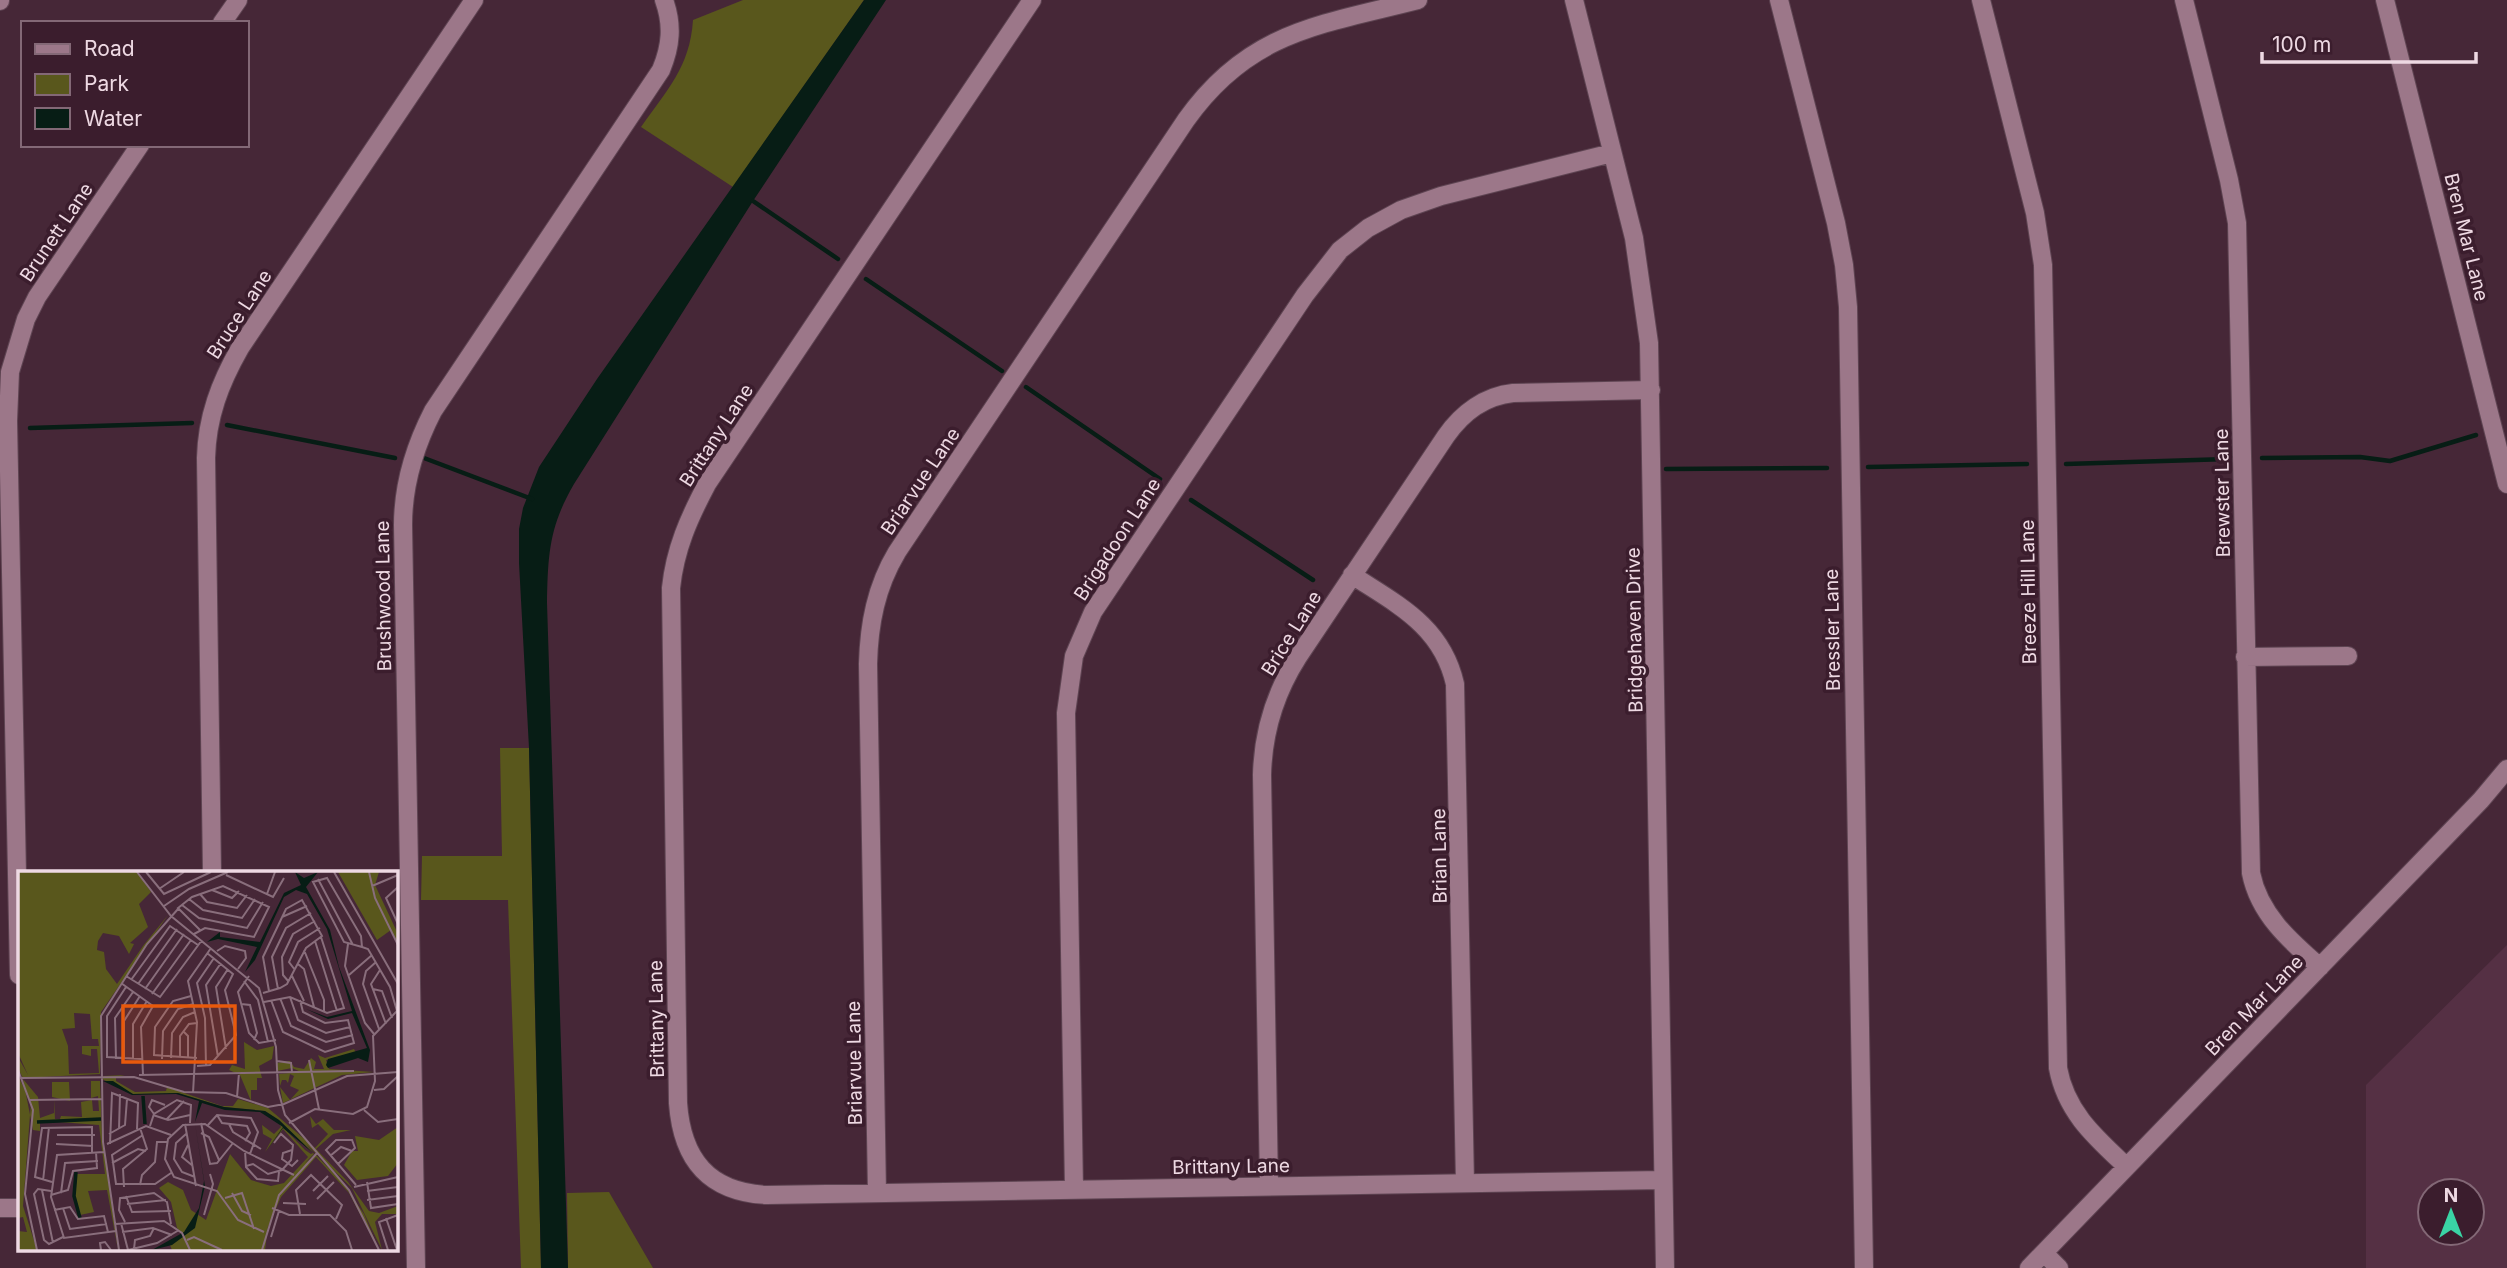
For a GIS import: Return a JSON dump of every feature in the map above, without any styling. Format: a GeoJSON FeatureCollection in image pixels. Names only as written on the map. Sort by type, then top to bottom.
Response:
{"type":"FeatureCollection","features":[{"type":"Feature","properties":{"kind":"street"},"geometry":{"type":"LineString","coordinates":[[223,21],[238,0]]}},
{"type":"Feature","properties":{"kind":"street","name":"Bruce Lane"},"geometry":{"type":"LineString","coordinates":[[212,871],[206,458],[214,404],[223,379],[240,348],[474,0]]}},
{"type":"Feature","properties":{"kind":"street","name":"Brushwood Lane"},"geometry":{"type":"LineString","coordinates":[[416,1268],[403,525],[406,484],[421,437],[438,403],[661,70],[671,29],[664,0]]}},
{"type":"Feature","properties":{"kind":"street","name":"Brittany Lane"},"geometry":{"type":"LineString","coordinates":[[1032,0],[707,484],[683,533],[673,572],[671,596],[678,1103],[684,1138],[691,1155],[703,1171],[718,1182],[736,1191],[767,1195],[1663,1180]]}},
{"type":"Feature","properties":{"kind":"street","name":"Briarvue Lane"},"geometry":{"type":"LineString","coordinates":[[877,1192],[868,664],[871,618],[885,576],[897,552],[1179,131],[1214,85],[1250,55],[1279,39],[1418,0]]}},
{"type":"Feature","properties":{"kind":"street","name":"Bridgehaven Drive"},"geometry":{"type":"LineString","coordinates":[[1574,0],[1641,271],[1649,343],[1665,1268]]}},
{"type":"Feature","properties":{"kind":"street","name":"Bressler Lane"},"geometry":{"type":"LineString","coordinates":[[1779,0],[1831,203],[1844,265],[1847,295],[1864,1268]]}},
{"type":"Feature","properties":{"kind":"street","name":"Breeze Hill Lane"},"geometry":{"type":"LineString","coordinates":[[1982,0],[2035,213],[2043,265],[2058,1068],[2067,1099],[2080,1120],[2126,1166]]}},
{"type":"Feature","properties":{"kind":"street","name":"Brewster Lane"},"geometry":{"type":"LineString","coordinates":[[2184,0],[2229,180],[2237,223],[2249,848],[2253,884],[2260,902],[2273,921],[2320,967]]}},
{"type":"Feature","properties":{"kind":"street","name":"Bren Mar Lane"},"geometry":{"type":"LineString","coordinates":[[2385,0],[2507,484]]}},
{"type":"Feature","properties":{"kind":"street","name":"Brunett Lane"},"geometry":{"type":"LineString","coordinates":[[18,925],[8,421],[10,372],[19,336],[37,297],[139,147]]}},
{"type":"Feature","properties":{"kind":"street","name":"Brigadoon Lane"},"geometry":{"type":"LineString","coordinates":[[1074,1189],[1066,713],[1074,656],[1093,612],[1305,295],[1329,262],[1353,238],[1383,219],[1413,205],[1612,153]]}},
{"type":"Feature","properties":{"kind":"street","name":"Brice Lane"},"geometry":{"type":"LineString","coordinates":[[1269,1186],[1263,754],[1272,710],[1288,674],[1451,429],[1479,404],[1499,395],[1524,391],[1651,390]]}},
{"type":"Feature","properties":{"kind":"street","name":"Brian Lane"},"geometry":{"type":"LineString","coordinates":[[1352,575],[1405,610],[1428,629],[1447,659],[1457,693],[1465,1183]]}},
{"type":"Feature","properties":{"kind":"street"},"geometry":{"type":"LineString","coordinates":[[2245,657],[2348,656]]}},
{"type":"Feature","properties":{"kind":"street","name":"Bren Mar Lane"},"geometry":{"type":"LineString","coordinates":[[2029,1268],[2481,800],[2507,769]]}},
{"type":"Feature","properties":{"kind":"street"},"geometry":{"type":"LineString","coordinates":[[397,1201],[414,1201]]}},
{"type":"Feature","properties":{"kind":"street"},"geometry":{"type":"LineString","coordinates":[[0,1208],[18,1208]]}},
{"type":"Feature","properties":{"kind":"street"},"geometry":{"type":"LineString","coordinates":[[2044,1252],[2059,1268]]}},
{"type":"Feature","properties":{"kind":"shaded area"},"geometry":{"type":"Polygon","coordinates":[[[2507,945],[2507,1268],[2366,1268],[2366,1085],[2507,945]]]}},
{"type":"Feature","properties":{"kind":"green space"},"geometry":{"type":"Polygon","coordinates":[[[743,0],[864,0],[733,187],[641,127],[682,65],[693,20],[743,0]]]}},
{"type":"Feature","properties":{"kind":"green space"},"geometry":{"type":"Polygon","coordinates":[[[500,748],[529,748],[541,1268],[521,1268],[508,900],[421,900],[422,856],[502,856],[500,748]]]}},
{"type":"Feature","properties":{"kind":"green space"},"geometry":{"type":"Polygon","coordinates":[[[609,1192],[653,1268],[568,1268],[567,1193],[609,1192]]]}},
{"type":"Feature","properties":{"kind":"water"},"geometry":{"type":"Polygon","coordinates":[[[864,0],[886,0],[753,201],[574,484],[555,528],[549,555],[547,603],[568,1268],[541,1268],[529,748],[519,563],[519,529],[523,508],[539,467],[597,379],[864,0]]]}},
{"type":"Feature","properties":{"kind":"waterway"},"geometry":{"type":"LineString","coordinates":[[753,201],[838,259]]}},
{"type":"Feature","properties":{"kind":"waterway"},"geometry":{"type":"LineString","coordinates":[[866,279],[1002,371]]}},
{"type":"Feature","properties":{"kind":"waterway"},"geometry":{"type":"LineString","coordinates":[[1026,387],[1160,479]]}},
{"type":"Feature","properties":{"kind":"waterway"},"geometry":{"type":"LineString","coordinates":[[30,428],[192,423]]}},
{"type":"Feature","properties":{"kind":"waterway"},"geometry":{"type":"LineString","coordinates":[[227,425],[395,458]]}},
{"type":"Feature","properties":{"kind":"waterway"},"geometry":{"type":"LineString","coordinates":[[2262,458],[2360,457],[2390,461],[2476,435]]}},
{"type":"Feature","properties":{"kind":"waterway"},"geometry":{"type":"LineString","coordinates":[[424,458],[532,499]]}},
{"type":"Feature","properties":{"kind":"waterway"},"geometry":{"type":"LineString","coordinates":[[2066,464],[2228,459]]}},
{"type":"Feature","properties":{"kind":"waterway"},"geometry":{"type":"LineString","coordinates":[[1868,467],[2027,464]]}},
{"type":"Feature","properties":{"kind":"waterway"},"geometry":{"type":"LineString","coordinates":[[1666,469],[1827,468]]}},
{"type":"Feature","properties":{"kind":"waterway"},"geometry":{"type":"LineString","coordinates":[[1191,500],[1313,580]]}}]}
